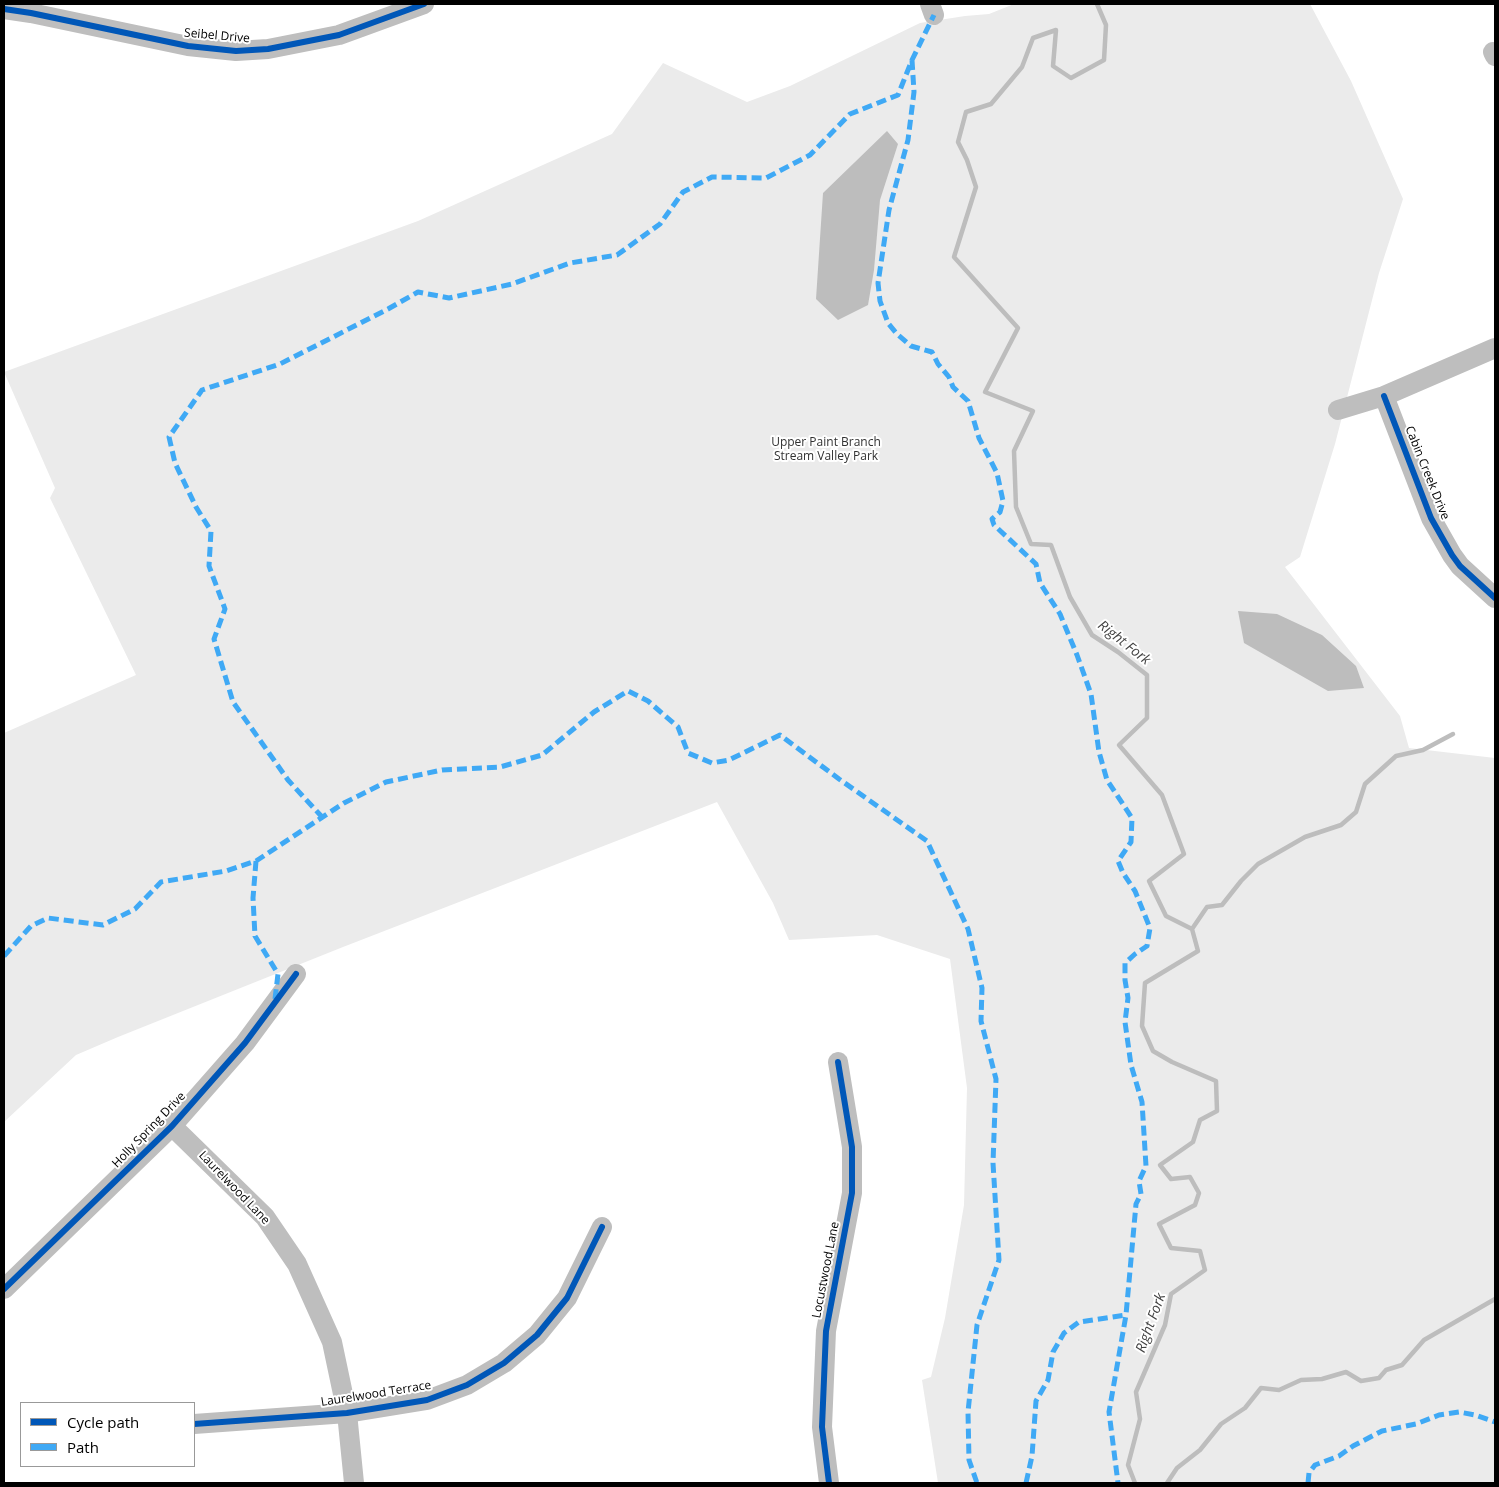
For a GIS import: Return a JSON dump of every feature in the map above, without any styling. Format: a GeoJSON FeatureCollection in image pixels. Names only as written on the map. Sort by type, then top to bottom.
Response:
{"type":"FeatureCollection","features":[{"type":"Feature","properties":{"kind":"street","name":"Seibel Drive"},"geometry":{"type":"LineString","coordinates":[[9,8],[188,46],[236,51],[268,49],[339,36],[424,4]]}},
{"type":"Feature","properties":{"kind":"street"},"geometry":{"type":"LineString","coordinates":[[1338,410],[1384,396],[1495,348]]}},
{"type":"Feature","properties":{"kind":"street","name":"Cabin Creek Drive"},"geometry":{"type":"LineString","coordinates":[[1384,396],[1431,518],[1460,566],[1495,598]]}},
{"type":"Feature","properties":{"kind":"street","name":"Holly Spring Drive"},"geometry":{"type":"LineString","coordinates":[[4,1289],[172,1126],[245,1043],[296,974]]}},
{"type":"Feature","properties":{"kind":"street","name":"Locustwood Lane"},"geometry":{"type":"LineString","coordinates":[[829,1483],[822,1427],[826,1331],[852,1193],[852,1147],[838,1062]]}},
{"type":"Feature","properties":{"kind":"street","name":"Laurelwood Lane"},"geometry":{"type":"LineString","coordinates":[[172,1126],[265,1217],[297,1264],[332,1342],[346,1413],[354,1483]]}},
{"type":"Feature","properties":{"kind":"street","name":"Laurelwood Terrace"},"geometry":{"type":"LineString","coordinates":[[195,1424],[346,1413],[427,1400],[467,1385],[504,1363],[537,1335],[567,1298],[602,1227]]}},
{"type":"Feature","properties":{"kind":"green space","name":"Upper Paint Branch Stream Valley Park"},"geometry":{"type":"Polygon","coordinates":[[[1014,4],[1310,4],[1351,81],[1403,199],[1379,273],[1335,444],[1300,557],[1285,567],[1400,716],[1409,748],[1495,758],[1495,1483],[938,1483],[922,1380],[931,1377],[945,1318],[964,1205],[967,1088],[950,959],[877,935],[789,940],[773,903],[717,802],[343,947],[76,1055],[4,1122],[4,733],[136,675],[50,498],[55,488],[4,372],[418,221],[612,134],[663,63],[747,102],[790,86],[920,23],[989,14],[1014,4]]]}},
{"type":"Feature","properties":{"kind":"shaded area"},"geometry":{"type":"Polygon","coordinates":[[[887,131],[898,144],[880,200],[874,270],[868,305],[838,320],[816,299],[823,193],[887,131]]]}},
{"type":"Feature","properties":{"kind":"shaded area"},"geometry":{"type":"Polygon","coordinates":[[[1238,611],[1277,614],[1322,635],[1356,666],[1364,688],[1328,691],[1244,643],[1238,611]]]}},
{"type":"Feature","properties":{"kind":"waterway","name":"Right Fork"},"geometry":{"type":"LineString","coordinates":[[1097,4],[1106,25],[1104,60],[1071,78],[1053,66],[1056,30],[1033,38],[1022,67],[991,104],[966,112],[958,142],[967,160],[976,187],[954,257],[1018,328],[985,392],[1033,411],[1014,451],[1016,507],[1031,544],[1051,545],[1070,597],[1092,635],[1118,652],[1147,675],[1147,718],[1119,745],[1162,795],[1184,854],[1149,881],[1166,916],[1192,929],[1198,951],[1145,983],[1142,1026],[1153,1051],[1172,1062],[1216,1081],[1217,1111],[1200,1120],[1193,1142],[1160,1165],[1171,1179],[1190,1177],[1199,1193],[1195,1205],[1159,1224],[1171,1248],[1200,1251],[1205,1270],[1171,1294],[1165,1325],[1136,1392],[1140,1419],[1128,1465],[1135,1483]]}},
{"type":"Feature","properties":{"kind":"waterway"},"geometry":{"type":"LineString","coordinates":[[1192,929],[1207,907],[1222,905],[1241,881],[1258,864],[1305,837],[1341,825],[1356,812],[1365,784],[1396,756],[1423,750],[1453,734]]}},
{"type":"Feature","properties":{"kind":"waterway"},"geometry":{"type":"LineString","coordinates":[[1167,1483],[1177,1468],[1200,1450],[1221,1424],[1245,1408],[1261,1388],[1279,1390],[1301,1380],[1322,1379],[1346,1372],[1361,1381],[1379,1378],[1386,1370],[1402,1365],[1424,1340],[1495,1299]]}},
{"type":"Feature","properties":{"kind":"marked path"},"geometry":{"type":"LineString","coordinates":[[323,818],[288,780],[233,702],[214,639],[225,609],[209,566],[211,531],[196,507],[175,463],[169,437],[202,390],[280,364],[418,292],[449,298],[512,284],[570,263],[617,255],[660,224],[683,192],[712,177],[766,178],[810,155],[850,114],[898,95],[912,60],[934,15]]}},
{"type":"Feature","properties":{"kind":"marked path"},"geometry":{"type":"LineString","coordinates":[[912,60],[914,92],[908,140],[889,210],[878,283],[880,301],[888,323],[897,334],[911,346],[932,352],[938,364],[949,377],[953,387],[968,401],[979,438],[997,473],[1003,501],[1000,512],[992,519],[994,525],[1036,564],[1040,583],[1060,614],[1091,694],[1099,752],[1107,780],[1132,818],[1131,842],[1118,861],[1123,873],[1135,891],[1150,928],[1147,946],[1125,963],[1128,998],[1125,1022],[1131,1065],[1142,1102],[1146,1166],[1139,1181],[1141,1194],[1136,1204],[1126,1315],[1109,1412],[1118,1483]]}},
{"type":"Feature","properties":{"kind":"marked path"},"geometry":{"type":"LineString","coordinates":[[4,956],[31,926],[48,918],[103,925],[135,909],[161,882],[226,871],[256,861],[344,803],[386,782],[442,770],[500,767],[542,755],[594,712],[628,691],[648,701],[678,727],[688,753],[712,763],[729,760],[780,735],[927,841],[968,929],[982,988],[981,1021],[996,1079],[993,1163],[999,1260],[977,1325],[968,1412],[969,1460],[977,1483]]}},
{"type":"Feature","properties":{"kind":"marked path"},"geometry":{"type":"LineString","coordinates":[[256,861],[253,898],[255,936],[278,974],[275,999]]}},
{"type":"Feature","properties":{"kind":"marked path"},"geometry":{"type":"LineString","coordinates":[[1026,1483],[1032,1456],[1036,1401],[1048,1380],[1053,1352],[1064,1333],[1079,1322],[1126,1315]]}},
{"type":"Feature","properties":{"kind":"marked path"},"geometry":{"type":"LineString","coordinates":[[1308,1483],[1309,1473],[1315,1465],[1339,1456],[1353,1446],[1382,1431],[1416,1424],[1439,1415],[1459,1412],[1495,1422]]}},
{"type":"Feature","properties":{"kind":"cycle path"},"geometry":{"type":"LineString","coordinates":[[4,9],[188,46],[236,51],[268,49],[339,35],[424,4]]}},
{"type":"Feature","properties":{"kind":"cycle path"},"geometry":{"type":"LineString","coordinates":[[1384,396],[1431,518],[1460,566],[1495,598]]}},
{"type":"Feature","properties":{"kind":"cycle path"},"geometry":{"type":"LineString","coordinates":[[4,1289],[172,1126],[245,1043],[296,974]]}},
{"type":"Feature","properties":{"kind":"cycle path"},"geometry":{"type":"LineString","coordinates":[[829,1483],[822,1427],[826,1331],[852,1193],[852,1147],[838,1062]]}},
{"type":"Feature","properties":{"kind":"cycle path"},"geometry":{"type":"LineString","coordinates":[[195,1424],[347,1413],[427,1400],[467,1385],[504,1363],[537,1335],[567,1298],[602,1227]]}}]}
